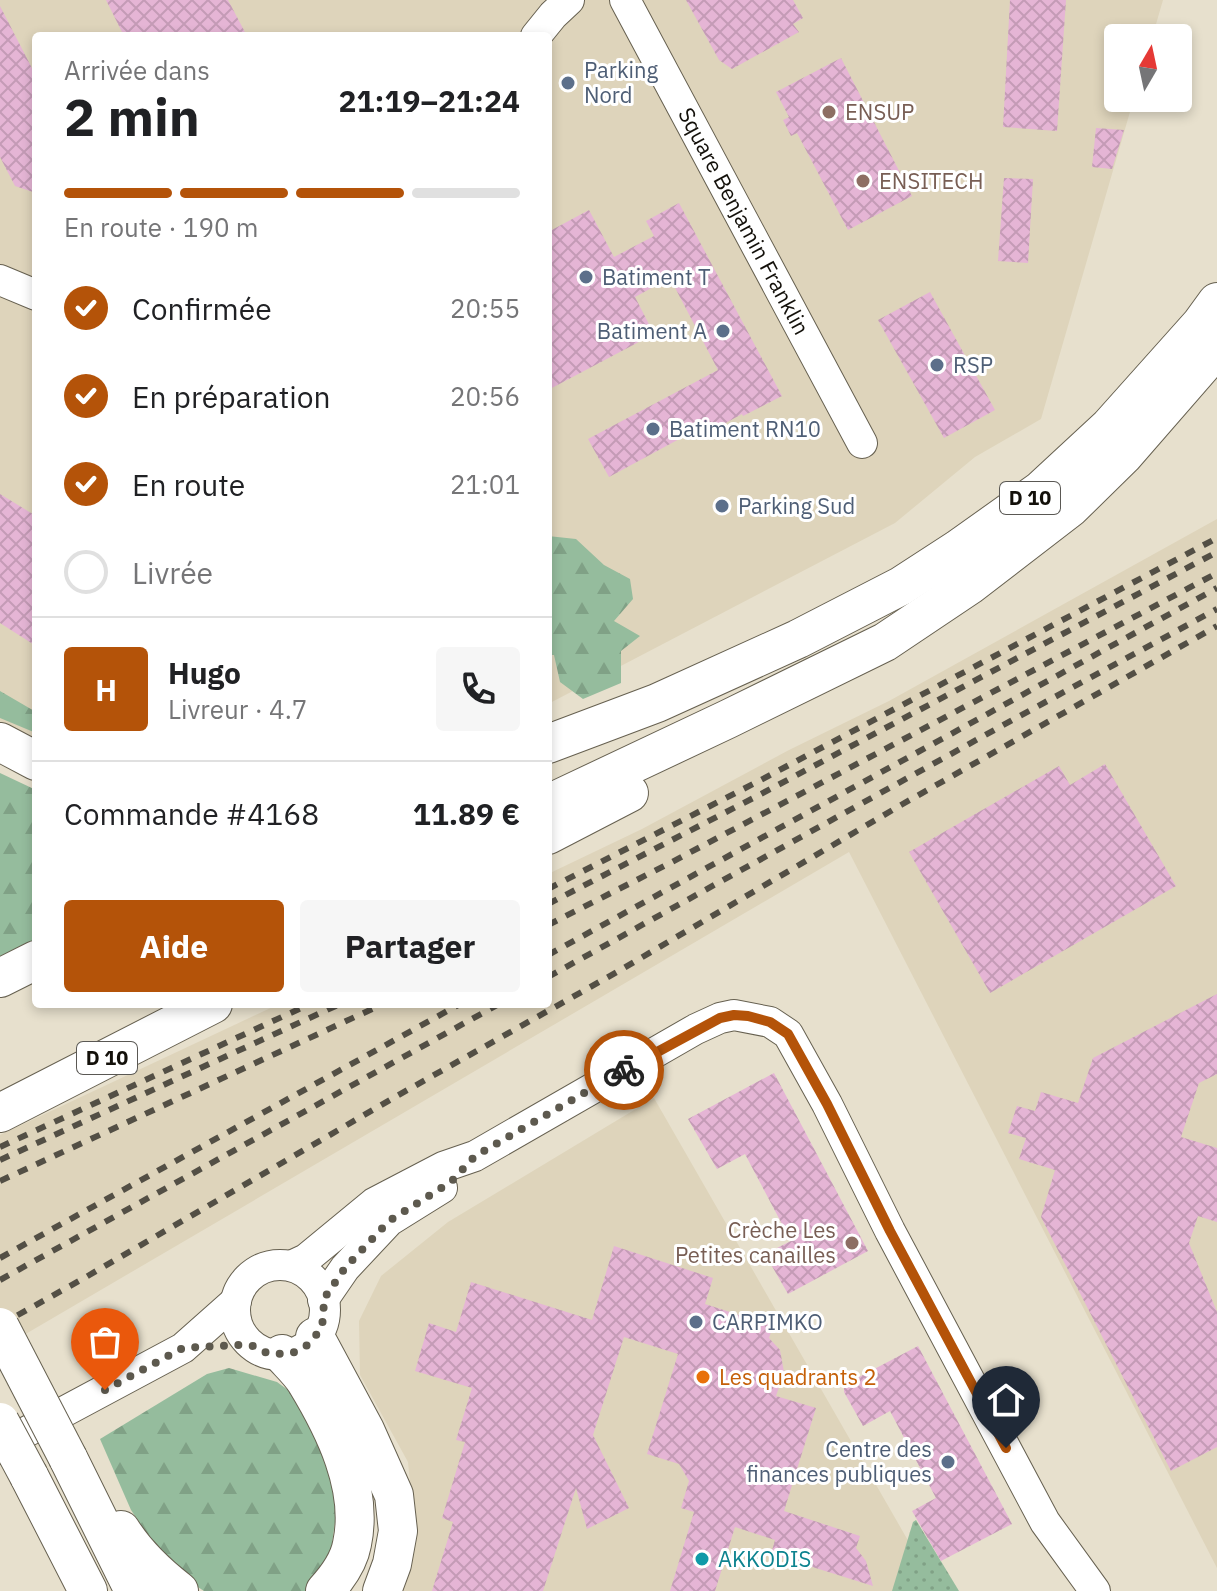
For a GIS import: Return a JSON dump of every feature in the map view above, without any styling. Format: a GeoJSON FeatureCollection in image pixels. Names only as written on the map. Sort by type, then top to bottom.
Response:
{"type":"FeatureCollection","features":[{"type":"Feature","properties":{"kind":"main road","name":"D 10"},"geometry":{"type":"LineString","coordinates":[[552,742],[657,703],[798,639],[901,586],[958,549],[1041,490],[1109,427],[1217,302]]}},
{"type":"Feature","properties":{"kind":"main road","name":"D 10"},"geometry":{"type":"LineString","coordinates":[[552,833],[823,695],[885,642],[970,585],[1070,508],[1123,456],[1217,348]]}},
{"type":"Feature","properties":{"kind":"main road","name":"D 10"},"geometry":{"type":"LineString","coordinates":[[552,802],[885,642]]}},
{"type":"Feature","properties":{"kind":"main road"},"geometry":{"type":"LineString","coordinates":[[0,742],[32,759]]}},
{"type":"Feature","properties":{"kind":"main road"},"geometry":{"type":"LineString","coordinates":[[0,765],[32,780]]}},
{"type":"Feature","properties":{"kind":"main road"},"geometry":{"type":"LineString","coordinates":[[0,978],[32,962]]}},
{"type":"Feature","properties":{"kind":"main road"},"geometry":{"type":"LineString","coordinates":[[0,999],[32,985]]}},
{"type":"Feature","properties":{"kind":"main road","name":"D 10"},"geometry":{"type":"LineString","coordinates":[[0,1113],[205,1008]]}},
{"type":"Feature","properties":{"kind":"main road"},"geometry":{"type":"LineString","coordinates":[[0,1327],[134,1591]]}},
{"type":"Feature","properties":{"kind":"main road"},"geometry":{"type":"LineString","coordinates":[[315,1337],[365,1430],[394,1495],[398,1531],[392,1564],[382,1591]]}},
{"type":"Feature","properties":{"kind":"main road"},"geometry":{"type":"LineString","coordinates":[[268,1350],[305,1380],[341,1449],[351,1482],[355,1517],[352,1547],[335,1580],[325,1591]]}},
{"type":"Feature","properties":{"kind":"main road"},"geometry":{"type":"LineString","coordinates":[[0,1422],[88,1591]]}},
{"type":"Feature","properties":{"kind":"main road"},"geometry":{"type":"LineString","coordinates":[[75,1474],[112,1516],[127,1541],[148,1565],[179,1591]]}},
{"type":"Feature","properties":{"kind":"street"},"geometry":{"type":"LineString","coordinates":[[539,32],[569,0]]}},
{"type":"Feature","properties":{"kind":"street","name":"Square Benjamin Franklin"},"geometry":{"type":"LineString","coordinates":[[625,0],[862,443]]}},
{"type":"Feature","properties":{"kind":"street"},"geometry":{"type":"LineString","coordinates":[[0,280],[32,293]]}},
{"type":"Feature","properties":{"kind":"street"},"geometry":{"type":"LineString","coordinates":[[291,1266],[317,1251],[374,1203],[443,1167],[475,1156],[696,1029],[734,1015],[770,1022],[788,1034],[1045,1522],[1095,1591]]}},
{"type":"Feature","properties":{"kind":"street"},"geometry":{"type":"LineString","coordinates":[[323,1300],[345,1268],[389,1221],[451,1182],[475,1156]]}},
{"type":"Feature","properties":{"kind":"street"},"geometry":{"type":"LineString","coordinates":[[183,1348],[240,1345],[268,1350],[295,1352],[306,1346],[322,1325],[323,1300],[312,1278],[291,1266],[260,1270],[248,1277],[236,1301],[238,1327],[245,1338],[268,1350]]}},
{"type":"Feature","properties":{"kind":"street"},"geometry":{"type":"LineString","coordinates":[[0,1446],[183,1348],[236,1301]]}},
{"type":"Feature","properties":{"kind":"street"},"geometry":{"type":"LineString","coordinates":[[1045,1522],[1067,1591]]}},
{"type":"Feature","properties":{"kind":"shaded area"},"geometry":{"type":"Polygon","coordinates":[[[0,0],[1163,0],[1156,24],[1104,24],[1104,112],[1130,112],[1041,419],[975,457],[895,523],[552,702],[552,32],[32,32],[32,736],[0,722],[0,0]]]}},
{"type":"Feature","properties":{"kind":"shaded area"},"geometry":{"type":"Polygon","coordinates":[[[1217,519],[1217,1568],[849,852],[0,1349],[0,1135],[270,1008],[552,1008],[552,872],[889,701],[1217,519]]]}},
{"type":"Feature","properties":{"kind":"shaded area"},"geometry":{"type":"Polygon","coordinates":[[[654,1098],[937,1591],[400,1591],[415,1535],[408,1462],[360,1375],[359,1321],[381,1276],[448,1222],[654,1098]]]}},
{"type":"Feature","properties":{"kind":"green space"},"geometry":{"type":"Polygon","coordinates":[[[552,536],[576,539],[604,565],[630,579],[633,599],[614,621],[640,636],[621,651],[621,683],[583,699],[560,682],[554,655],[552,536]]]}},
{"type":"Feature","properties":{"kind":"green space"},"geometry":{"type":"Polygon","coordinates":[[[0,691],[32,710],[32,731],[0,718],[0,691]]]}},
{"type":"Feature","properties":{"kind":"green space"},"geometry":{"type":"Polygon","coordinates":[[[0,773],[32,788],[32,947],[0,961],[0,773]]]}},
{"type":"Feature","properties":{"kind":"green space"},"geometry":{"type":"Polygon","coordinates":[[[229,1368],[277,1382],[295,1395],[316,1426],[335,1488],[335,1522],[331,1551],[318,1577],[306,1591],[204,1591],[187,1580],[160,1554],[131,1510],[100,1439],[207,1374],[229,1368]]]}},
{"type":"Feature","properties":{"kind":"green space"},"geometry":{"type":"Polygon","coordinates":[[[916,1520],[959,1591],[892,1591],[916,1520]]]}},
{"type":"Feature","properties":{"kind":"building"},"geometry":{"type":"Polygon","coordinates":[[[106,0],[228,0],[245,32],[122,32],[106,0]]]}},
{"type":"Feature","properties":{"kind":"building"},"geometry":{"type":"Polygon","coordinates":[[[686,0],[793,0],[803,18],[793,24],[799,32],[732,69],[719,60],[686,0]]]}},
{"type":"Feature","properties":{"kind":"building"},"geometry":{"type":"Polygon","coordinates":[[[1010,0],[1066,0],[1057,131],[1003,127],[1010,0]]]}},
{"type":"Feature","properties":{"kind":"building"},"geometry":{"type":"Polygon","coordinates":[[[0,6],[32,68],[32,192],[15,186],[0,157],[0,6]]]}},
{"type":"Feature","properties":{"kind":"building"},"geometry":{"type":"Polygon","coordinates":[[[841,58],[912,196],[848,230],[797,133],[791,136],[783,120],[789,117],[776,92],[841,58]]]}},
{"type":"Feature","properties":{"kind":"building"},"geometry":{"type":"Polygon","coordinates":[[[1096,128],[1124,130],[1112,169],[1092,167],[1096,128]]]}},
{"type":"Feature","properties":{"kind":"building"},"geometry":{"type":"Polygon","coordinates":[[[1004,178],[1033,179],[1028,263],[998,261],[1004,178]]]}},
{"type":"Feature","properties":{"kind":"building"},"geometry":{"type":"Polygon","coordinates":[[[679,203],[782,396],[711,431],[707,424],[609,477],[588,439],[718,370],[670,278],[635,297],[654,334],[552,388],[552,230],[589,210],[614,257],[654,236],[646,221],[679,203]]]}},
{"type":"Feature","properties":{"kind":"building","name":"RSP"},"geometry":{"type":"Polygon","coordinates":[[[930,292],[995,410],[944,438],[878,320],[930,292]]]}},
{"type":"Feature","properties":{"kind":"building"},"geometry":{"type":"Polygon","coordinates":[[[0,494],[32,514],[32,643],[0,623],[0,494]]]}},
{"type":"Feature","properties":{"kind":"building"},"geometry":{"type":"Polygon","coordinates":[[[1105,764],[1176,886],[990,993],[909,852],[1059,766],[1070,785],[1105,764]]]}},
{"type":"Feature","properties":{"kind":"building"},"geometry":{"type":"Polygon","coordinates":[[[1217,994],[1217,1074],[1199,1083],[1181,1137],[1217,1148],[1217,1222],[1198,1216],[1189,1243],[1217,1312],[1217,1447],[1171,1471],[1041,1217],[1055,1170],[1019,1159],[1026,1138],[1008,1133],[1017,1106],[1035,1111],[1041,1092],[1078,1103],[1093,1058],[1217,994]]]}},
{"type":"Feature","properties":{"kind":"building"},"geometry":{"type":"Polygon","coordinates":[[[774,1073],[868,1251],[788,1294],[765,1254],[791,1241],[745,1154],[717,1169],[688,1119],[774,1073]]]}},
{"type":"Feature","properties":{"kind":"building"},"geometry":{"type":"Polygon","coordinates":[[[614,1246],[713,1278],[705,1304],[773,1326],[769,1338],[780,1350],[784,1372],[776,1396],[816,1408],[784,1511],[860,1536],[856,1548],[866,1561],[873,1586],[771,1554],[775,1540],[735,1527],[715,1591],[670,1591],[694,1512],[681,1508],[689,1481],[679,1464],[647,1454],[678,1354],[624,1337],[593,1435],[629,1508],[587,1529],[576,1488],[543,1591],[432,1591],[453,1522],[442,1518],[465,1442],[456,1440],[472,1388],[415,1371],[429,1323],[456,1332],[471,1282],[592,1320],[614,1246]]]}},
{"type":"Feature","properties":{"kind":"building","name":"Centre des finances publiques"},"geometry":{"type":"Polygon","coordinates":[[[918,1346],[1012,1524],[941,1561],[912,1511],[936,1498],[890,1411],[863,1426],[844,1392],[844,1385],[918,1346]]]}},
{"type":"Feature","properties":{"kind":"railway"},"geometry":{"type":"LineString","coordinates":[[552,887],[1217,538]]}},
{"type":"Feature","properties":{"kind":"railway"},"geometry":{"type":"LineString","coordinates":[[552,902],[1217,552]]}},
{"type":"Feature","properties":{"kind":"railway"},"geometry":{"type":"LineString","coordinates":[[552,923],[1217,573]]}},
{"type":"Feature","properties":{"kind":"railway"},"geometry":{"type":"LineString","coordinates":[[552,953],[1217,588]]}},
{"type":"Feature","properties":{"kind":"railway"},"geometry":{"type":"LineString","coordinates":[[552,975],[1217,609]]}},
{"type":"Feature","properties":{"kind":"railway"},"geometry":{"type":"LineString","coordinates":[[0,1325],[1217,626]]}},
{"type":"Feature","properties":{"kind":"railway"},"geometry":{"type":"LineString","coordinates":[[0,1147],[301,1008]]}},
{"type":"Feature","properties":{"kind":"railway"},"geometry":{"type":"LineString","coordinates":[[0,1160],[331,1008]]}},
{"type":"Feature","properties":{"kind":"railway"},"geometry":{"type":"LineString","coordinates":[[0,1181],[374,1008]]}},
{"type":"Feature","properties":{"kind":"railway"},"geometry":{"type":"LineString","coordinates":[[0,1258],[453,1008]]}},
{"type":"Feature","properties":{"kind":"railway"},"geometry":{"type":"LineString","coordinates":[[0,1280],[492,1008]]}},
{"type":"Feature","properties":{"kind":"way so far"},"geometry":{"type":"LineString","coordinates":[[105,1390],[183,1348],[240,1345],[282,1354],[306,1346],[322,1325],[323,1300],[345,1268],[389,1221],[451,1182],[475,1156],[624,1070]]}},
{"type":"Feature","properties":{"kind":"place","name":"Parking Nord"},"geometry":{"type":"Point","coordinates":[568,83]}},
{"type":"Feature","properties":{"kind":"place","name":"ENSUP"},"geometry":{"type":"Point","coordinates":[829,112]}},
{"type":"Feature","properties":{"kind":"place","name":"ENSITECH"},"geometry":{"type":"Point","coordinates":[863,181]}},
{"type":"Feature","properties":{"kind":"place","name":"Batiment T"},"geometry":{"type":"Point","coordinates":[586,277]}},
{"type":"Feature","properties":{"kind":"place","name":"Batiment A"},"geometry":{"type":"Point","coordinates":[723,331]}},
{"type":"Feature","properties":{"kind":"place","name":"RSP"},"geometry":{"type":"Point","coordinates":[937,365]}},
{"type":"Feature","properties":{"kind":"place","name":"Batiment RN10"},"geometry":{"type":"Point","coordinates":[653,429]}},
{"type":"Feature","properties":{"kind":"place","name":"Parking Sud"},"geometry":{"type":"Point","coordinates":[722,506]}},
{"type":"Feature","properties":{"kind":"place","name":"Crèche Les Petites canailles"},"geometry":{"type":"Point","coordinates":[852,1243]}},
{"type":"Feature","properties":{"kind":"place","name":"CARPIMKO"},"geometry":{"type":"Point","coordinates":[696,1322]}},
{"type":"Feature","properties":{"kind":"place","name":"Les quadrants 2"},"geometry":{"type":"Point","coordinates":[703,1377]}},
{"type":"Feature","properties":{"kind":"place","name":"Centre des finances publiques"},"geometry":{"type":"Point","coordinates":[948,1462]}},
{"type":"Feature","properties":{"kind":"place","name":"AKKODIS"},"geometry":{"type":"Point","coordinates":[702,1559]}},
{"type":"Feature","properties":{"kind":"route"},"geometry":{"type":"LineString","coordinates":[[624,1070],[720,1018],[748,1016],[770,1022],[788,1034],[1006,1448]]}}]}
